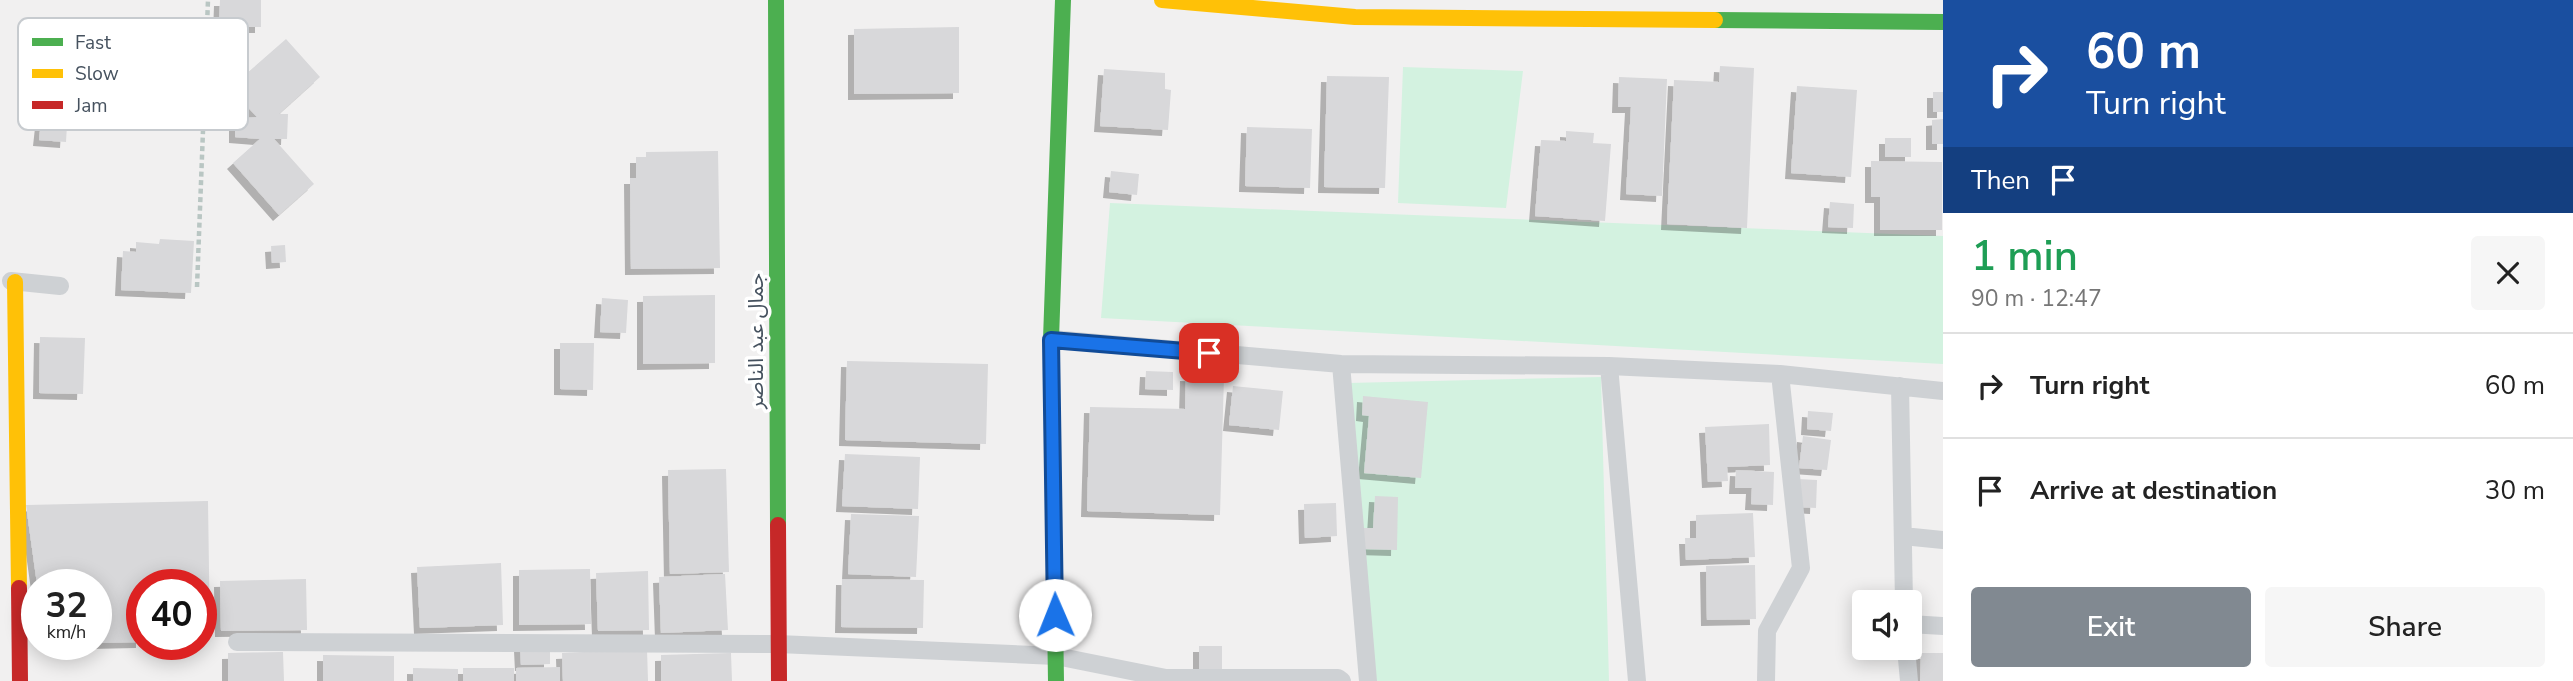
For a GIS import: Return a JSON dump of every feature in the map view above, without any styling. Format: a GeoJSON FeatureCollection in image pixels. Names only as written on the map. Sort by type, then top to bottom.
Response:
{"type":"FeatureCollection","features":[{"type":"Feature","properties":{"kind":"street","name":"جمال عبد الناصر"},"geometry":{"type":"LineString","coordinates":[[776,0],[779,681]]}},
{"type":"Feature","properties":{"kind":"street"},"geometry":{"type":"LineString","coordinates":[[1056,681],[1051,340],[1063,0]]}},
{"type":"Feature","properties":{"kind":"street"},"geometry":{"type":"LineString","coordinates":[[1162,0],[1355,17],[1943,22]]}},
{"type":"Feature","properties":{"kind":"street"},"geometry":{"type":"LineString","coordinates":[[7,281],[20,681]]}},
{"type":"Feature","properties":{"kind":"lane"},"geometry":{"type":"LineString","coordinates":[[7,281],[60,286]]}},
{"type":"Feature","properties":{"kind":"lane"},"geometry":{"type":"LineString","coordinates":[[1051,340],[1341,364],[1609,366],[1780,374],[1943,391]]}},
{"type":"Feature","properties":{"kind":"lane"},"geometry":{"type":"LineString","coordinates":[[1341,364],[1368,681]]}},
{"type":"Feature","properties":{"kind":"lane"},"geometry":{"type":"LineString","coordinates":[[1609,366],[1637,681]]}},
{"type":"Feature","properties":{"kind":"lane"},"geometry":{"type":"LineString","coordinates":[[1766,681],[1767,631],[1801,568],[1780,374]]}},
{"type":"Feature","properties":{"kind":"lane"},"geometry":{"type":"LineString","coordinates":[[1900,386],[1904,590]]}},
{"type":"Feature","properties":{"kind":"lane"},"geometry":{"type":"LineString","coordinates":[[1903,536],[1943,540]]}},
{"type":"Feature","properties":{"kind":"lane"},"geometry":{"type":"LineString","coordinates":[[1922,625],[1943,626]]}},
{"type":"Feature","properties":{"kind":"lane"},"geometry":{"type":"LineString","coordinates":[[237,642],[778,644],[1056,656],[1166,678],[1338,678],[1342,681]]}},
{"type":"Feature","properties":{"kind":"lane"},"geometry":{"type":"LineString","coordinates":[[1907,660],[1909,681]]}},
{"type":"Feature","properties":{"kind":"path"},"geometry":{"type":"LineString","coordinates":[[207,18],[208,0]]}},
{"type":"Feature","properties":{"kind":"path"},"geometry":{"type":"LineString","coordinates":[[197,287],[203,130]]}},
{"type":"Feature","properties":{"kind":"green space"},"geometry":{"type":"Polygon","coordinates":[[[1403,67],[1523,71],[1506,208],[1398,203],[1403,67]]]}},
{"type":"Feature","properties":{"kind":"green space"},"geometry":{"type":"Polygon","coordinates":[[[1110,203],[1943,236],[1943,364],[1101,318],[1110,203]]]}},
{"type":"Feature","properties":{"kind":"green space"},"geometry":{"type":"Polygon","coordinates":[[[1601,377],[1609,681],[1375,681],[1348,383],[1601,377]]]}},
{"type":"Feature","properties":{"kind":"building"},"geometry":{"type":"Polygon","coordinates":[[[220,0],[261,0],[261,27],[248,27],[248,18],[219,18],[220,0]]]}},
{"type":"Feature","properties":{"kind":"building"},"geometry":{"type":"Polygon","coordinates":[[[959,27],[959,93],[854,94],[854,29],[959,27]]]}},
{"type":"Feature","properties":{"kind":"building"},"geometry":{"type":"Polygon","coordinates":[[[286,39],[320,77],[279,114],[288,114],[287,139],[274,139],[314,184],[279,215],[233,163],[260,139],[235,137],[235,130],[248,130],[248,118],[257,117],[248,107],[248,72],[286,39]]]}},
{"type":"Feature","properties":{"kind":"building"},"geometry":{"type":"Polygon","coordinates":[[[1720,66],[1754,68],[1747,228],[1667,224],[1674,80],[1719,82],[1720,66]]]}},
{"type":"Feature","properties":{"kind":"building"},"geometry":{"type":"Polygon","coordinates":[[[1104,69],[1165,73],[1165,89],[1171,90],[1168,130],[1100,126],[1104,69]]]}},
{"type":"Feature","properties":{"kind":"building"},"geometry":{"type":"Polygon","coordinates":[[[1327,76],[1389,77],[1385,188],[1324,187],[1327,76]]]}},
{"type":"Feature","properties":{"kind":"building"},"geometry":{"type":"Polygon","coordinates":[[[1619,77],[1667,79],[1662,196],[1626,194],[1631,107],[1618,107],[1619,77]]]}},
{"type":"Feature","properties":{"kind":"building"},"geometry":{"type":"Polygon","coordinates":[[[1797,86],[1857,90],[1851,177],[1791,173],[1797,86]]]}},
{"type":"Feature","properties":{"kind":"building"},"geometry":{"type":"Polygon","coordinates":[[[1933,92],[1943,92],[1943,112],[1933,112],[1933,92]]]}},
{"type":"Feature","properties":{"kind":"building"},"geometry":{"type":"Polygon","coordinates":[[[1943,119],[1943,144],[1932,144],[1932,120],[1943,119]]]}},
{"type":"Feature","properties":{"kind":"building"},"geometry":{"type":"Polygon","coordinates":[[[1247,127],[1312,129],[1310,188],[1245,186],[1247,127]]]}},
{"type":"Feature","properties":{"kind":"building"},"geometry":{"type":"Polygon","coordinates":[[[40,130],[67,130],[66,142],[39,140],[40,130]]]}},
{"type":"Feature","properties":{"kind":"building"},"geometry":{"type":"Polygon","coordinates":[[[1566,131],[1594,133],[1593,143],[1611,144],[1605,221],[1535,216],[1541,140],[1566,141],[1566,131]]]}},
{"type":"Feature","properties":{"kind":"building"},"geometry":{"type":"Polygon","coordinates":[[[1885,138],[1911,138],[1911,157],[1885,157],[1885,138]]]}},
{"type":"Feature","properties":{"kind":"building"},"geometry":{"type":"Polygon","coordinates":[[[718,151],[720,268],[631,269],[630,178],[636,178],[636,157],[646,157],[646,152],[718,151]]]}},
{"type":"Feature","properties":{"kind":"building"},"geometry":{"type":"Polygon","coordinates":[[[1871,161],[1942,162],[1942,230],[1880,230],[1880,197],[1871,197],[1871,161]]]}},
{"type":"Feature","properties":{"kind":"building"},"geometry":{"type":"Polygon","coordinates":[[[1111,171],[1139,174],[1137,195],[1109,192],[1111,171]]]}},
{"type":"Feature","properties":{"kind":"building"},"geometry":{"type":"Polygon","coordinates":[[[1830,202],[1854,204],[1853,228],[1828,227],[1830,202]]]}},
{"type":"Feature","properties":{"kind":"building"},"geometry":{"type":"Polygon","coordinates":[[[160,239],[194,241],[191,293],[121,290],[123,251],[136,252],[136,242],[159,244],[160,239]]]}},
{"type":"Feature","properties":{"kind":"building"},"geometry":{"type":"Polygon","coordinates":[[[285,245],[286,262],[272,263],[271,246],[285,245]]]}},
{"type":"Feature","properties":{"kind":"building"},"geometry":{"type":"Polygon","coordinates":[[[715,295],[715,363],[643,364],[643,296],[715,295]]]}},
{"type":"Feature","properties":{"kind":"building"},"geometry":{"type":"Polygon","coordinates":[[[602,298],[628,300],[626,333],[600,332],[602,298]]]}},
{"type":"Feature","properties":{"kind":"building"},"geometry":{"type":"Polygon","coordinates":[[[40,337],[85,338],[83,394],[39,393],[40,337]]]}},
{"type":"Feature","properties":{"kind":"building"},"geometry":{"type":"Polygon","coordinates":[[[560,343],[594,343],[593,390],[560,389],[560,343]]]}},
{"type":"Feature","properties":{"kind":"building"},"geometry":{"type":"Polygon","coordinates":[[[847,361],[988,364],[986,444],[845,440],[847,361]]]}},
{"type":"Feature","properties":{"kind":"building"},"geometry":{"type":"Polygon","coordinates":[[[1146,371],[1173,372],[1173,390],[1145,389],[1146,371]]]}},
{"type":"Feature","properties":{"kind":"building"},"geometry":{"type":"Polygon","coordinates":[[[1186,375],[1224,376],[1220,515],[1087,511],[1090,407],[1185,409],[1186,375]]]}},
{"type":"Feature","properties":{"kind":"building"},"geometry":{"type":"Polygon","coordinates":[[[1233,386],[1283,391],[1279,430],[1229,425],[1233,386]]]}},
{"type":"Feature","properties":{"kind":"building"},"geometry":{"type":"Polygon","coordinates":[[[1363,396],[1428,402],[1421,478],[1364,473],[1369,416],[1362,415],[1363,396]]]}},
{"type":"Feature","properties":{"kind":"building"},"geometry":{"type":"Polygon","coordinates":[[[1808,411],[1833,413],[1831,431],[1807,429],[1808,411]]]}},
{"type":"Feature","properties":{"kind":"building"},"geometry":{"type":"Polygon","coordinates":[[[1769,424],[1770,465],[1727,467],[1728,481],[1708,482],[1705,427],[1769,424]]]}},
{"type":"Feature","properties":{"kind":"building"},"geometry":{"type":"Polygon","coordinates":[[[1803,436],[1831,440],[1827,470],[1799,468],[1803,436]]]}},
{"type":"Feature","properties":{"kind":"building"},"geometry":{"type":"Polygon","coordinates":[[[845,454],[920,457],[918,509],[842,506],[845,454]]]}},
{"type":"Feature","properties":{"kind":"building"},"geometry":{"type":"Polygon","coordinates":[[[726,469],[729,572],[670,574],[668,470],[726,469]]]}},
{"type":"Feature","properties":{"kind":"building"},"geometry":{"type":"Polygon","coordinates":[[[1736,470],[1774,472],[1773,505],[1751,504],[1752,488],[1735,488],[1736,470]]]}},
{"type":"Feature","properties":{"kind":"building"},"geometry":{"type":"Polygon","coordinates":[[[1798,479],[1817,480],[1816,508],[1798,507],[1798,479]]]}},
{"type":"Feature","properties":{"kind":"building"},"geometry":{"type":"Polygon","coordinates":[[[1375,496],[1398,497],[1397,550],[1364,549],[1364,528],[1373,528],[1375,496]]]}},
{"type":"Feature","properties":{"kind":"building"},"geometry":{"type":"Polygon","coordinates":[[[208,501],[209,569],[126,569],[126,642],[112,643],[112,569],[35,569],[26,505],[208,501]]]}},
{"type":"Feature","properties":{"kind":"building"},"geometry":{"type":"Polygon","coordinates":[[[1336,503],[1337,536],[1305,538],[1304,504],[1336,503]]]}},
{"type":"Feature","properties":{"kind":"building"},"geometry":{"type":"Polygon","coordinates":[[[1753,513],[1755,557],[1686,560],[1685,538],[1696,538],[1696,515],[1753,513]]]}},
{"type":"Feature","properties":{"kind":"building"},"geometry":{"type":"Polygon","coordinates":[[[851,514],[919,516],[916,577],[848,574],[851,514]]]}},
{"type":"Feature","properties":{"kind":"building"},"geometry":{"type":"Polygon","coordinates":[[[501,563],[503,625],[420,628],[417,567],[501,563]]]}},
{"type":"Feature","properties":{"kind":"building"},"geometry":{"type":"Polygon","coordinates":[[[1755,565],[1756,619],[1707,620],[1706,566],[1755,565]]]}},
{"type":"Feature","properties":{"kind":"building"},"geometry":{"type":"Polygon","coordinates":[[[590,569],[591,624],[519,625],[519,570],[590,569]]]}},
{"type":"Feature","properties":{"kind":"building"},"geometry":{"type":"Polygon","coordinates":[[[648,571],[649,630],[598,631],[596,573],[648,571]]]}},
{"type":"Feature","properties":{"kind":"building"},"geometry":{"type":"Polygon","coordinates":[[[725,574],[728,630],[661,633],[659,577],[725,574]]]}},
{"type":"Feature","properties":{"kind":"building"},"geometry":{"type":"Polygon","coordinates":[[[306,579],[307,630],[221,631],[220,581],[306,579]]]}},
{"type":"Feature","properties":{"kind":"building"},"geometry":{"type":"Polygon","coordinates":[[[842,579],[924,580],[923,628],[841,627],[842,579]]]}},
{"type":"Feature","properties":{"kind":"building"},"geometry":{"type":"Polygon","coordinates":[[[550,644],[550,664],[521,665],[520,645],[550,644]]]}},
{"type":"Feature","properties":{"kind":"building"},"geometry":{"type":"Polygon","coordinates":[[[1199,646],[1222,646],[1222,671],[1199,672],[1199,646]]]}},
{"type":"Feature","properties":{"kind":"building"},"geometry":{"type":"Polygon","coordinates":[[[647,649],[648,681],[563,681],[562,653],[647,649]]]}},
{"type":"Feature","properties":{"kind":"building"},"geometry":{"type":"Polygon","coordinates":[[[283,652],[284,681],[228,681],[228,653],[283,652]]]}},
{"type":"Feature","properties":{"kind":"building"},"geometry":{"type":"Polygon","coordinates":[[[731,653],[732,681],[661,681],[661,655],[731,653]]]}},
{"type":"Feature","properties":{"kind":"building"},"geometry":{"type":"Polygon","coordinates":[[[1922,653],[1943,653],[1943,681],[1920,681],[1922,653]]]}},
{"type":"Feature","properties":{"kind":"building"},"geometry":{"type":"Polygon","coordinates":[[[323,655],[394,656],[394,681],[323,681],[323,655]]]}},
{"type":"Feature","properties":{"kind":"building"},"geometry":{"type":"Polygon","coordinates":[[[560,667],[560,681],[516,681],[516,668],[560,667]]]}},
{"type":"Feature","properties":{"kind":"building"},"geometry":{"type":"Polygon","coordinates":[[[413,668],[458,669],[458,681],[413,681],[413,668]]]}},
{"type":"Feature","properties":{"kind":"building"},"geometry":{"type":"Polygon","coordinates":[[[463,668],[514,668],[514,681],[463,681],[463,668]]]}},
{"type":"Feature","properties":{"kind":"traffic: fast"},"geometry":{"type":"LineString","coordinates":[[776,0],[778,525]]}},
{"type":"Feature","properties":{"kind":"traffic: fast"},"geometry":{"type":"LineString","coordinates":[[1056,681],[1051,339],[1063,0]]}},
{"type":"Feature","properties":{"kind":"traffic: fast"},"geometry":{"type":"LineString","coordinates":[[1715,20],[1943,22]]}},
{"type":"Feature","properties":{"kind":"traffic: slow"},"geometry":{"type":"LineString","coordinates":[[1162,0],[1355,17],[1715,20]]}},
{"type":"Feature","properties":{"kind":"traffic: slow"},"geometry":{"type":"LineString","coordinates":[[15,282],[19,588]]}},
{"type":"Feature","properties":{"kind":"traffic: jam"},"geometry":{"type":"LineString","coordinates":[[778,525],[779,681]]}},
{"type":"Feature","properties":{"kind":"traffic: jam"},"geometry":{"type":"LineString","coordinates":[[19,588],[20,681]]}},
{"type":"Feature","properties":{"kind":"route"},"geometry":{"type":"LineString","coordinates":[[1055,615],[1051,340],[1209,353]]}}]}
